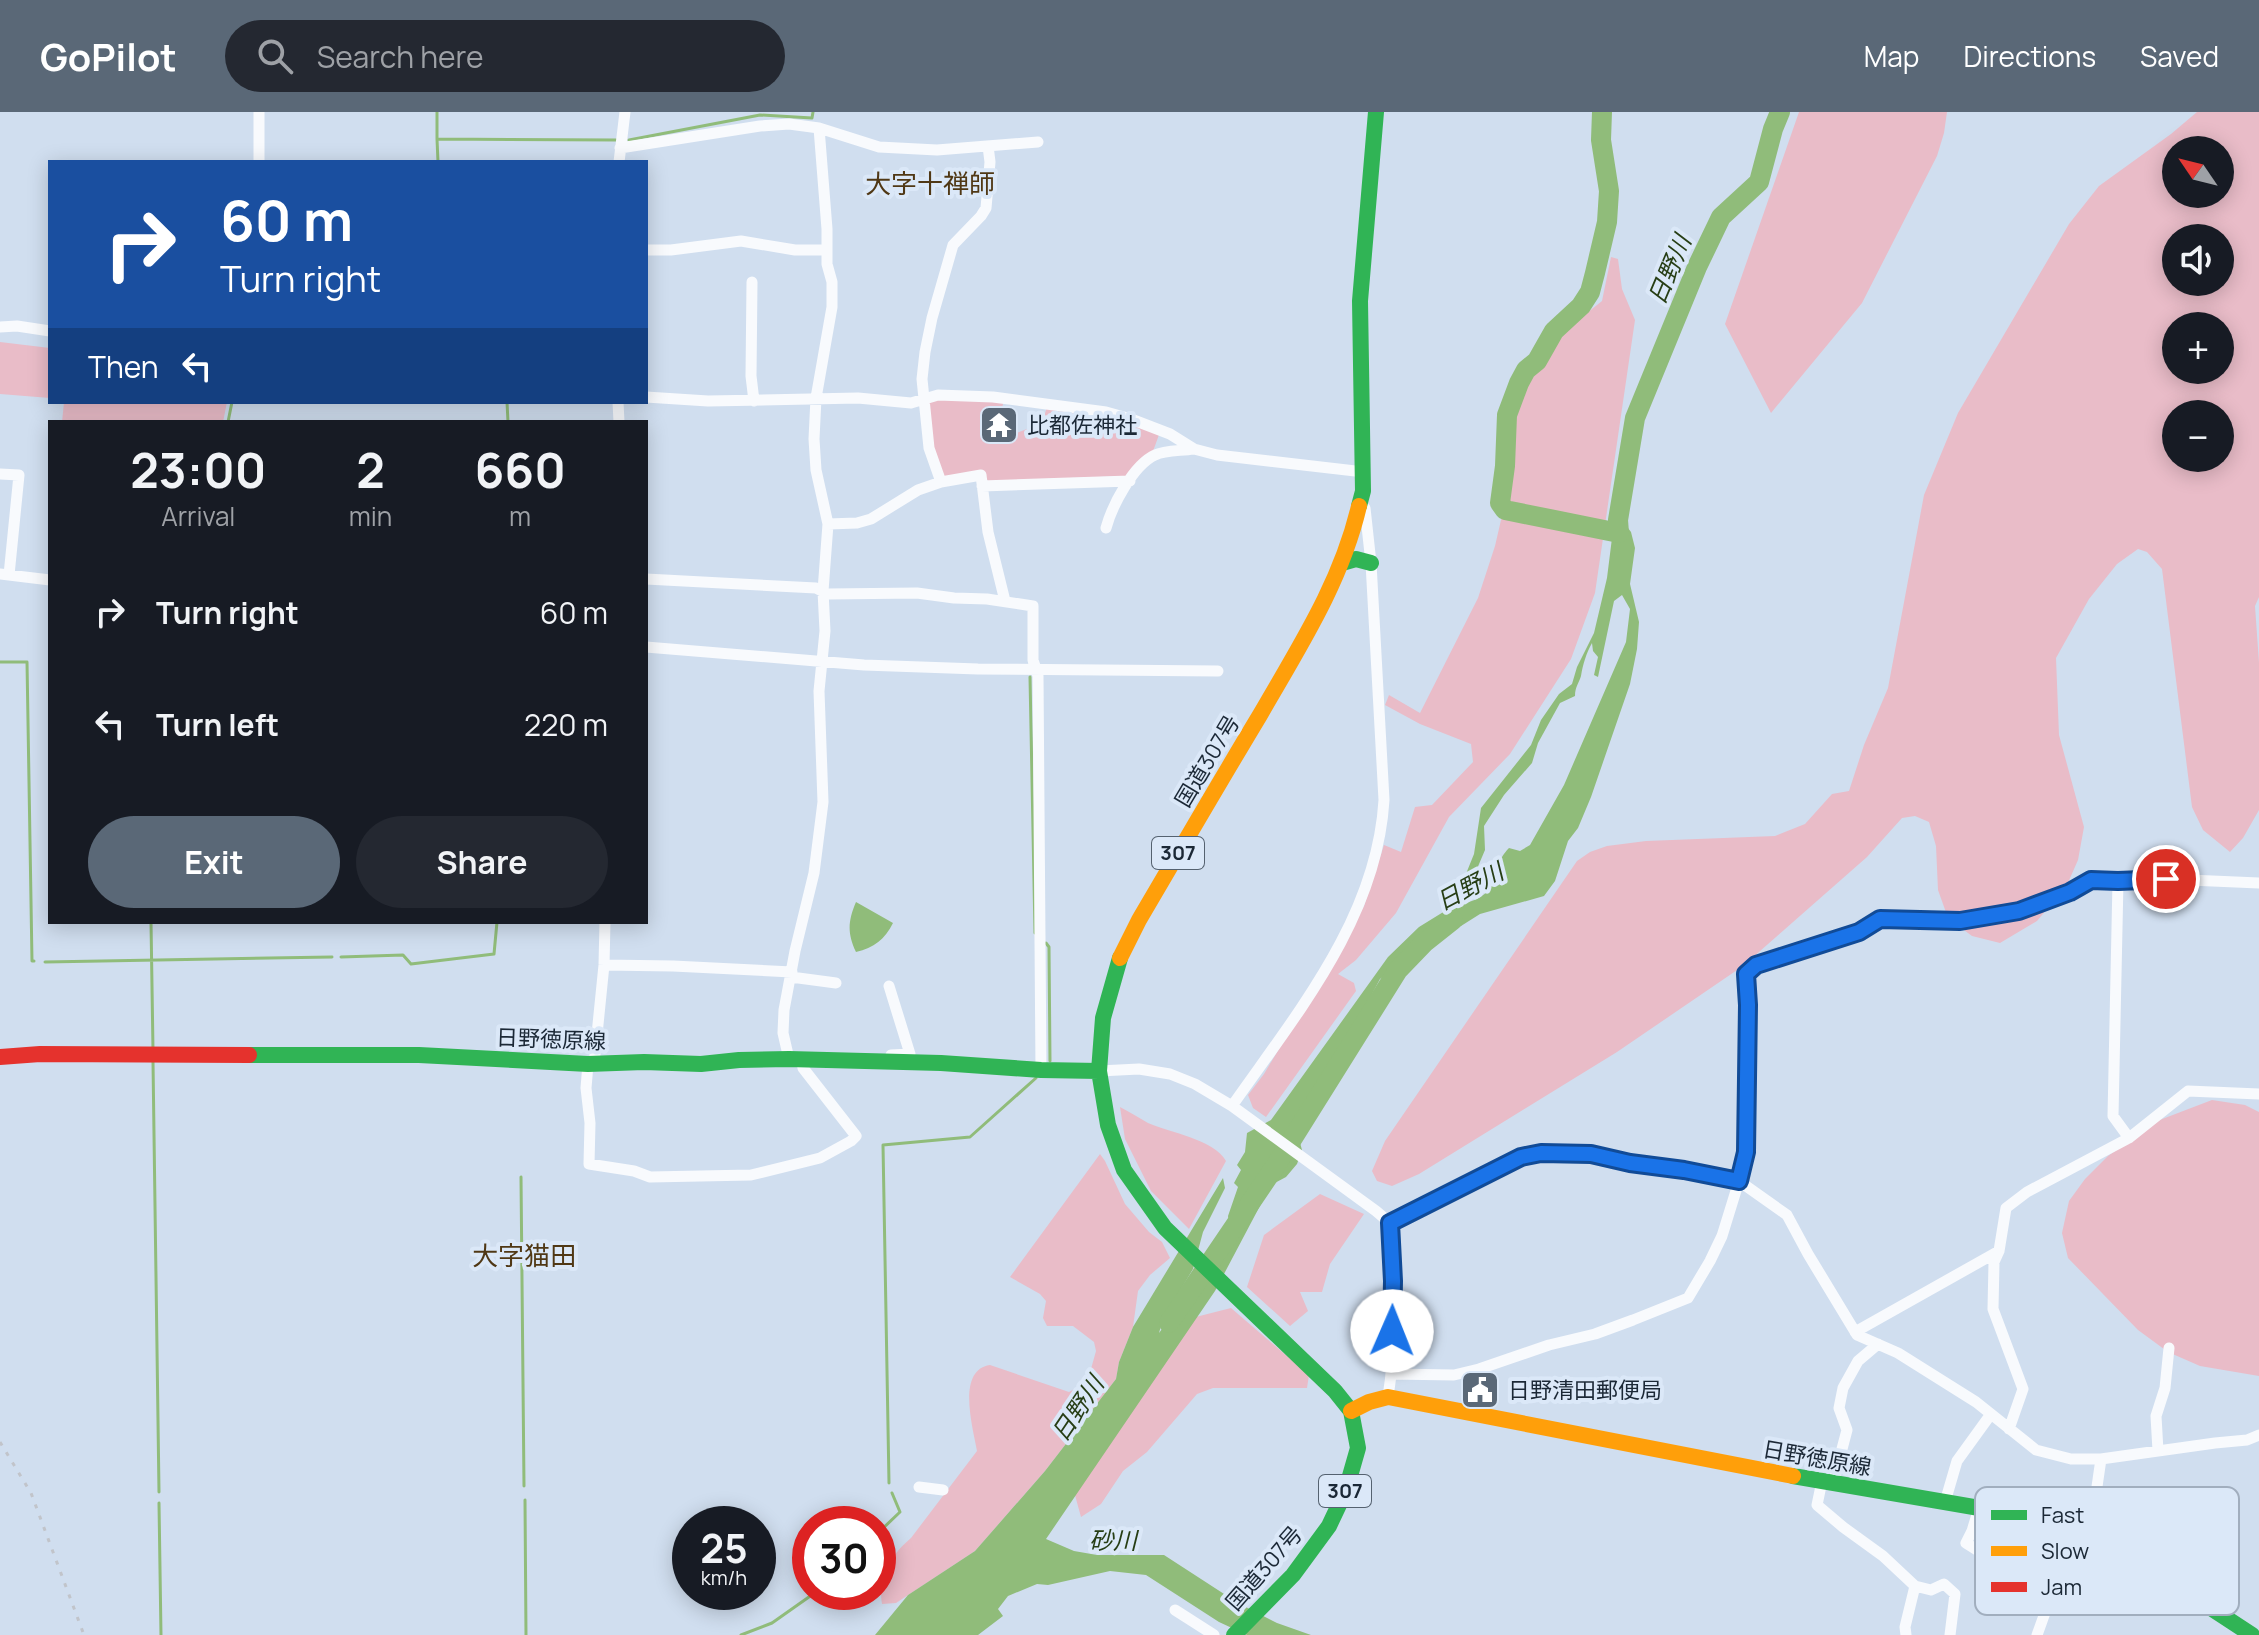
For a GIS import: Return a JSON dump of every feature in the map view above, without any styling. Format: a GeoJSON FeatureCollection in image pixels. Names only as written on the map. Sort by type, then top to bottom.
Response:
{"type":"FeatureCollection","features":[{"type":"Feature","properties":{"kind":"main road","name":"国道307号"},"geometry":{"type":"LineString","coordinates":[[1234,1635],[1260,1611],[1302,1563],[1329,1526],[1358,1448],[1351,1411],[1307,1362],[1165,1228],[1124,1170],[1108,1125],[1099,1071],[1103,1018],[1118,963],[1139,920],[1310,629],[1342,563],[1354,529],[1363,491],[1360,301],[1376,112]]}},
{"type":"Feature","properties":{"kind":"main road"},"geometry":{"type":"LineString","coordinates":[[1342,563],[1360,558],[1371,563]]}},
{"type":"Feature","properties":{"kind":"main road","name":"日野徳原線"},"geometry":{"type":"LineString","coordinates":[[0,1057],[40,1054],[419,1055],[591,1064],[701,1064],[795,1059],[1099,1071]]}},
{"type":"Feature","properties":{"kind":"main road"},"geometry":{"type":"LineString","coordinates":[[1351,1411],[1388,1397]]}},
{"type":"Feature","properties":{"kind":"main road","name":"日野徳原線"},"geometry":{"type":"LineString","coordinates":[[1388,1397],[1608,1442],[1975,1507]]}},
{"type":"Feature","properties":{"kind":"main road","name":"日野徳原線"},"geometry":{"type":"LineString","coordinates":[[2218,1615],[2252,1635]]}},
{"type":"Feature","properties":{"kind":"street"},"geometry":{"type":"LineString","coordinates":[[259,112],[259,160]]}},
{"type":"Feature","properties":{"kind":"street"},"geometry":{"type":"LineString","coordinates":[[619,160],[625,112]]}},
{"type":"Feature","properties":{"kind":"street"},"geometry":{"type":"LineString","coordinates":[[620,148],[789,124],[819,128],[879,147],[937,150],[1038,142]]}},
{"type":"Feature","properties":{"kind":"street"},"geometry":{"type":"LineString","coordinates":[[605,924],[604,965],[586,1088],[590,1123],[589,1164],[634,1171],[650,1177],[751,1175],[820,1158],[856,1136],[795,1059],[783,1033],[795,951],[814,873],[823,802],[819,691],[825,631],[823,591],[828,524],[816,470],[814,439],[816,398],[832,307],[832,282],[827,264],[819,128]]}},
{"type":"Feature","properties":{"kind":"street"},"geometry":{"type":"LineString","coordinates":[[941,482],[929,448],[922,379],[925,352],[948,256],[953,245],[986,208],[990,162],[988,146]]}},
{"type":"Feature","properties":{"kind":"street"},"geometry":{"type":"LineString","coordinates":[[648,250],[741,241],[795,250],[826,250]]}},
{"type":"Feature","properties":{"kind":"street"},"geometry":{"type":"LineString","coordinates":[[752,282],[754,401]]}},
{"type":"Feature","properties":{"kind":"street"},"geometry":{"type":"LineString","coordinates":[[0,327],[48,331]]}},
{"type":"Feature","properties":{"kind":"street"},"geometry":{"type":"LineString","coordinates":[[648,397],[708,401],[858,398],[911,403],[938,395],[993,397],[1106,412],[1170,434],[1194,449],[1217,455],[1364,472]]}},
{"type":"Feature","properties":{"kind":"street"},"geometry":{"type":"LineString","coordinates":[[1106,528],[1110,514],[1138,469],[1156,455],[1194,449]]}},
{"type":"Feature","properties":{"kind":"street"},"geometry":{"type":"LineString","coordinates":[[0,474],[19,475],[4,575],[48,580]]}},
{"type":"Feature","properties":{"kind":"street"},"geometry":{"type":"LineString","coordinates":[[828,524],[871,519],[918,490],[941,482],[981,475],[988,532],[1005,601]]}},
{"type":"Feature","properties":{"kind":"street"},"geometry":{"type":"LineString","coordinates":[[982,486],[1130,481]]}},
{"type":"Feature","properties":{"kind":"street"},"geometry":{"type":"LineString","coordinates":[[1232,1106],[1318,982],[1351,926],[1365,891],[1383,823],[1371,563],[1363,491]]}},
{"type":"Feature","properties":{"kind":"street"},"geometry":{"type":"LineString","coordinates":[[648,579],[816,588],[828,594],[917,593],[1033,606],[1033,660],[1038,676],[1041,1070]]}},
{"type":"Feature","properties":{"kind":"street"},"geometry":{"type":"LineString","coordinates":[[648,647],[893,666],[1218,671]]}},
{"type":"Feature","properties":{"kind":"street"},"geometry":{"type":"LineString","coordinates":[[1392,1374],[1454,1375],[1479,1369],[1549,1345],[1595,1334],[1688,1298],[1722,1236],[1746,1152],[1746,974],[1756,965],[1859,932],[1880,919],[1960,921],[2019,911],[2070,892],[2091,880],[2259,883]]}},
{"type":"Feature","properties":{"kind":"street"},"geometry":{"type":"LineString","coordinates":[[2118,881],[2113,1116],[2129,1138]]}},
{"type":"Feature","properties":{"kind":"street"},"geometry":{"type":"LineString","coordinates":[[604,965],[715,967],[836,983]]}},
{"type":"Feature","properties":{"kind":"street"},"geometry":{"type":"LineString","coordinates":[[879,1062],[880,1056],[910,1054],[889,986]]}},
{"type":"Feature","properties":{"kind":"street"},"geometry":{"type":"LineString","coordinates":[[1099,1071],[1139,1069],[1170,1074],[1195,1084],[1250,1118],[1390,1223],[1392,1374],[1388,1397]]}},
{"type":"Feature","properties":{"kind":"street"},"geometry":{"type":"LineString","coordinates":[[2009,1429],[2023,1389],[1993,1309],[1994,1262],[1999,1251],[2006,1208],[2027,1192],[2129,1138],[2188,1091],[2259,1094]]}},
{"type":"Feature","properties":{"kind":"street"},"geometry":{"type":"LineString","coordinates":[[1390,1223],[1521,1157],[1541,1153],[1591,1154],[1739,1181],[1787,1215],[1857,1335],[1898,1353],[1976,1402],[2036,1450],[2071,1459],[2101,1459],[2247,1440],[2259,1435]]}},
{"type":"Feature","properties":{"kind":"street"},"geometry":{"type":"LineString","coordinates":[[1855,1332],[1999,1251]]}},
{"type":"Feature","properties":{"kind":"street"},"geometry":{"type":"LineString","coordinates":[[1878,1344],[1858,1361],[1843,1388],[1839,1408],[1847,1430],[1817,1505],[1883,1556],[1915,1586],[1931,1590],[1944,1584],[1955,1594],[1950,1635]]}},
{"type":"Feature","properties":{"kind":"street"},"geometry":{"type":"LineString","coordinates":[[2158,1451],[2156,1416],[2165,1388],[2169,1348]]}},
{"type":"Feature","properties":{"kind":"street"},"geometry":{"type":"LineString","coordinates":[[1945,1502],[1957,1461],[1991,1414]]}},
{"type":"Feature","properties":{"kind":"street"},"geometry":{"type":"LineString","coordinates":[[2097,1487],[2101,1459]]}},
{"type":"Feature","properties":{"kind":"street"},"geometry":{"type":"LineString","coordinates":[[919,1487],[943,1490]]}},
{"type":"Feature","properties":{"kind":"street"},"geometry":{"type":"LineString","coordinates":[[1975,1521],[1966,1543],[1975,1549]]}},
{"type":"Feature","properties":{"kind":"street"},"geometry":{"type":"LineString","coordinates":[[1906,1635],[1905,1627],[1915,1586]]}},
{"type":"Feature","properties":{"kind":"street"},"geometry":{"type":"LineString","coordinates":[[1175,1610],[1214,1635]]}},
{"type":"Feature","properties":{"kind":"street"},"geometry":{"type":"LineString","coordinates":[[2037,1635],[2044,1615]]}},
{"type":"Feature","properties":{"kind":"shaded area"},"geometry":{"type":"Polygon","coordinates":[[[1799,112],[1947,112],[1937,156],[1862,303],[1771,413],[1725,324],[1799,112]]]}},
{"type":"Feature","properties":{"kind":"shaded area"},"geometry":{"type":"Polygon","coordinates":[[[2197,112],[2259,112],[2259,597],[2255,606],[2259,663],[2259,810],[2243,838],[2230,852],[2203,830],[2192,807],[2162,569],[2147,552],[2138,549],[2117,564],[2089,599],[2056,658],[2059,735],[2084,827],[2078,860],[2067,885],[2037,921],[2000,943],[1972,936],[1948,918],[1938,890],[1936,846],[1929,822],[1915,816],[1902,818],[1867,857],[1743,966],[1617,1052],[1419,1174],[1392,1186],[1377,1181],[1372,1171],[1385,1141],[1577,861],[1607,846],[1646,841],[1775,836],[1805,824],[1832,794],[1849,791],[1888,688],[1924,495],[1958,413],[2069,224],[2099,186],[2162,140],[2162,208],[2234,208],[2234,136],[2168,136],[2197,112]]]}},
{"type":"Feature","properties":{"kind":"shaded area"},"geometry":{"type":"Polygon","coordinates":[[[1611,257],[1618,259],[1622,289],[1635,320],[1595,593],[1571,659],[1510,754],[1449,817],[1396,913],[1356,960],[1338,974],[1354,983],[1356,991],[1266,1117],[1253,1108],[1248,1095],[1264,1074],[1364,906],[1384,845],[1401,852],[1415,807],[1432,805],[1473,762],[1471,744],[1420,724],[1385,705],[1389,695],[1420,713],[1478,598],[1495,546],[1510,481],[1513,414],[1528,374],[1546,360],[1562,333],[1602,301],[1611,257]]]}},
{"type":"Feature","properties":{"kind":"shaded area"},"geometry":{"type":"Polygon","coordinates":[[[0,342],[48,348],[48,398],[0,394],[0,342]]]}},
{"type":"Feature","properties":{"kind":"shaded area"},"geometry":{"type":"Polygon","coordinates":[[[942,396],[1004,400],[1001,412],[983,418],[988,439],[999,440],[1042,423],[1047,407],[1106,416],[1160,432],[1152,454],[1126,476],[988,481],[981,471],[945,478],[932,448],[927,401],[942,396]]]}},
{"type":"Feature","properties":{"kind":"shaded area"},"geometry":{"type":"Polygon","coordinates":[[[64,404],[227,404],[223,420],[62,420],[64,404]]]}},
{"type":"Feature","properties":{"kind":"shaded area"},"geometry":{"type":"Polygon","coordinates":[[[1621,505],[1622,520],[1631,532],[1635,548],[1630,584],[1639,622],[1637,649],[1630,684],[1591,797],[1578,828],[1568,841],[1555,881],[1544,896],[1480,914],[1461,926],[1424,940],[1380,979],[1301,1119],[1299,1139],[1302,1150],[1297,1164],[1286,1177],[1271,1185],[1215,1291],[1046,1539],[1074,1551],[1097,1555],[1164,1555],[1238,1603],[1277,1623],[1311,1635],[1247,1635],[1219,1622],[1146,1575],[1110,1571],[1048,1585],[1037,1584],[1008,1596],[998,1609],[1003,1616],[978,1635],[875,1635],[908,1595],[975,1551],[1045,1471],[1116,1379],[1119,1362],[1133,1327],[1223,1178],[1225,1188],[1203,1232],[1193,1269],[1163,1319],[1159,1333],[1202,1276],[1230,1230],[1228,1216],[1238,1187],[1234,1183],[1241,1170],[1237,1165],[1245,1152],[1247,1133],[1271,1120],[1388,957],[1419,927],[1453,906],[1474,854],[1481,808],[1531,745],[1541,720],[1559,694],[1572,684],[1594,633],[1607,578],[1616,506],[1621,505]],[[1622,595],[1614,601],[1598,677],[1594,675],[1598,657],[1592,643],[1575,696],[1560,703],[1538,743],[1532,763],[1504,795],[1484,826],[1485,850],[1462,904],[1475,900],[1490,888],[1502,856],[1509,848],[1520,851],[1530,845],[1564,785],[1626,642],[1630,609],[1622,595]]]}},
{"type":"Feature","properties":{"kind":"shaded area"},"geometry":{"type":"Polygon","coordinates":[[[856,902],[893,923],[878,942],[856,952],[850,927],[856,902]]]}},
{"type":"Feature","properties":{"kind":"shaded area"},"geometry":{"type":"Polygon","coordinates":[[[2212,1100],[2245,1105],[2259,1112],[2259,1376],[2200,1366],[2168,1352],[2138,1330],[2068,1258],[2062,1233],[2069,1201],[2108,1156],[2157,1121],[2212,1100]]]}},
{"type":"Feature","properties":{"kind":"shaded area"},"geometry":{"type":"Polygon","coordinates":[[[1120,1107],[1148,1123],[1212,1147],[1226,1161],[1189,1229],[1151,1191],[1125,1139],[1120,1107]]]}},
{"type":"Feature","properties":{"kind":"shaded area"},"geometry":{"type":"Polygon","coordinates":[[[1100,1154],[1125,1204],[1162,1242],[1170,1258],[1150,1275],[1138,1291],[1133,1327],[1119,1362],[1116,1379],[1045,1471],[975,1551],[896,1603],[896,1554],[977,1451],[969,1401],[973,1377],[980,1369],[990,1365],[1069,1392],[1085,1383],[1089,1376],[1096,1351],[1094,1342],[1073,1326],[1047,1326],[1043,1318],[1046,1301],[1040,1294],[1010,1277],[1100,1154]]]}},
{"type":"Feature","properties":{"kind":"shaded area"},"geometry":{"type":"Polygon","coordinates":[[[1320,1194],[1364,1214],[1330,1264],[1322,1292],[1300,1292],[1308,1311],[1290,1326],[1247,1287],[1264,1235],[1320,1194]]]}},
{"type":"Feature","properties":{"kind":"shaded area"},"geometry":{"type":"Polygon","coordinates":[[[1231,1308],[1309,1375],[1307,1388],[1213,1388],[1197,1394],[1147,1452],[1123,1471],[1101,1504],[1081,1517],[1073,1488],[1180,1321],[1231,1308]]]}},
{"type":"Feature","properties":{"kind":"waterway"},"geometry":{"type":"LineString","coordinates":[[437,112],[437,139]]}},
{"type":"Feature","properties":{"kind":"waterway"},"geometry":{"type":"LineString","coordinates":[[629,140],[760,115],[812,118],[813,112]]}},
{"type":"Feature","properties":{"kind":"waterway"},"geometry":{"type":"LineString","coordinates":[[1602,112],[1601,140],[1609,191],[1607,222],[1595,273],[1590,292],[1581,306],[1554,331],[1537,361],[1526,370],[1519,383],[1507,415],[1500,503],[1505,510],[1619,533]]}},
{"type":"Feature","properties":{"kind":"waterway","name":"日野川"},"geometry":{"type":"LineString","coordinates":[[1619,533],[1618,520],[1635,418],[1721,217],[1759,182],[1780,112]]}},
{"type":"Feature","properties":{"kind":"waterway"},"geometry":{"type":"LineString","coordinates":[[438,160],[437,139],[616,140]]}},
{"type":"Feature","properties":{"kind":"waterway"},"geometry":{"type":"LineString","coordinates":[[228,420],[232,404]]}},
{"type":"Feature","properties":{"kind":"waterway"},"geometry":{"type":"LineString","coordinates":[[507,404],[508,420]]}},
{"type":"Feature","properties":{"kind":"waterway"},"geometry":{"type":"LineString","coordinates":[[0,662],[27,662],[34,961]]}},
{"type":"Feature","properties":{"kind":"waterway"},"geometry":{"type":"LineString","coordinates":[[1030,677],[1035,933]]}},
{"type":"Feature","properties":{"kind":"waterway","name":"日野川"},"geometry":{"type":"LineString","coordinates":[[1169,1323],[1276,1165],[1398,970],[1424,943],[1453,920]]}},
{"type":"Feature","properties":{"kind":"waterway"},"geometry":{"type":"LineString","coordinates":[[151,924],[153,1050]]}},
{"type":"Feature","properties":{"kind":"waterway"},"geometry":{"type":"LineString","coordinates":[[341,957],[403,955],[411,964],[494,954],[497,924]]}},
{"type":"Feature","properties":{"kind":"waterway"},"geometry":{"type":"LineString","coordinates":[[1046,943],[1049,947],[1050,1061]]}},
{"type":"Feature","properties":{"kind":"waterway"},"geometry":{"type":"LineString","coordinates":[[45,962],[332,957]]}},
{"type":"Feature","properties":{"kind":"waterway"},"geometry":{"type":"LineString","coordinates":[[153,1062],[159,1492]]}},
{"type":"Feature","properties":{"kind":"waterway"},"geometry":{"type":"LineString","coordinates":[[889,1483],[883,1145],[970,1137],[1036,1078]]}},
{"type":"Feature","properties":{"kind":"waterway"},"geometry":{"type":"LineString","coordinates":[[521,1177],[524,1486]]}},
{"type":"Feature","properties":{"kind":"waterway"},"geometry":{"type":"LineString","coordinates":[[892,1493],[900,1512],[896,1516]]}},
{"type":"Feature","properties":{"kind":"waterway"},"geometry":{"type":"LineString","coordinates":[[525,1500],[526,1635]]}},
{"type":"Feature","properties":{"kind":"waterway"},"geometry":{"type":"LineString","coordinates":[[159,1503],[161,1635]]}},
{"type":"Feature","properties":{"kind":"waterway"},"geometry":{"type":"LineString","coordinates":[[741,1635],[772,1623],[792,1609]]}},
{"type":"Feature","properties":{"kind":"railway"},"geometry":{"type":"LineString","coordinates":[[0,1442],[31,1493],[84,1635]]}},
{"type":"Feature","properties":{"kind":"traffic: fast"},"geometry":{"type":"LineString","coordinates":[[1359,506],[1363,491],[1360,301],[1376,112]]}},
{"type":"Feature","properties":{"kind":"traffic: fast"},"geometry":{"type":"LineString","coordinates":[[1342,563],[1356,559],[1371,563]]}},
{"type":"Feature","properties":{"kind":"traffic: fast"},"geometry":{"type":"LineString","coordinates":[[1120,958],[1103,1018],[1099,1071],[1108,1125],[1124,1170],[1165,1228],[1335,1391],[1351,1411],[1358,1448],[1346,1490],[1329,1526],[1293,1575],[1234,1635]]}},
{"type":"Feature","properties":{"kind":"traffic: fast"},"geometry":{"type":"LineString","coordinates":[[249,1055],[419,1055],[588,1064],[701,1064],[789,1059],[1099,1071]]}},
{"type":"Feature","properties":{"kind":"traffic: fast"},"geometry":{"type":"LineString","coordinates":[[1793,1476],[1975,1507]]}},
{"type":"Feature","properties":{"kind":"traffic: fast"},"geometry":{"type":"LineString","coordinates":[[2221,1615],[2252,1635]]}},
{"type":"Feature","properties":{"kind":"traffic: slow"},"geometry":{"type":"LineString","coordinates":[[1120,958],[1139,920],[1304,639],[1341,562],[1359,506]]}},
{"type":"Feature","properties":{"kind":"traffic: slow"},"geometry":{"type":"LineString","coordinates":[[1351,1411],[1388,1397],[1793,1476]]}},
{"type":"Feature","properties":{"kind":"traffic: jam"},"geometry":{"type":"LineString","coordinates":[[0,1057],[40,1054],[249,1055]]}},
{"type":"Feature","properties":{"kind":"place","name":"比都佐神社"},"geometry":{"type":"Point","coordinates":[999,425]}},
{"type":"Feature","properties":{"kind":"place","name":"日野清田郵便局"},"geometry":{"type":"Point","coordinates":[1480,1390]}},
{"type":"Feature","properties":{"kind":"district","name":"大字十禅師"},"geometry":{"type":"Point","coordinates":[930,184]}},
{"type":"Feature","properties":{"kind":"district","name":"大字猫田"},"geometry":{"type":"Point","coordinates":[524,1256]}},
{"type":"Feature","properties":{"kind":"route"},"geometry":{"type":"LineString","coordinates":[[1392,1331],[1390,1223],[1521,1157],[1541,1153],[1591,1154],[1739,1181],[1746,1152],[1746,974],[1756,965],[1859,932],[1880,919],[1960,921],[2019,911],[2070,892],[2091,880],[2166,879]]}},
{"type":"Feature","properties":{"kind":"water label","name":"砂川"},"geometry":{"type":"Point","coordinates":[1113,1541]}}]}
